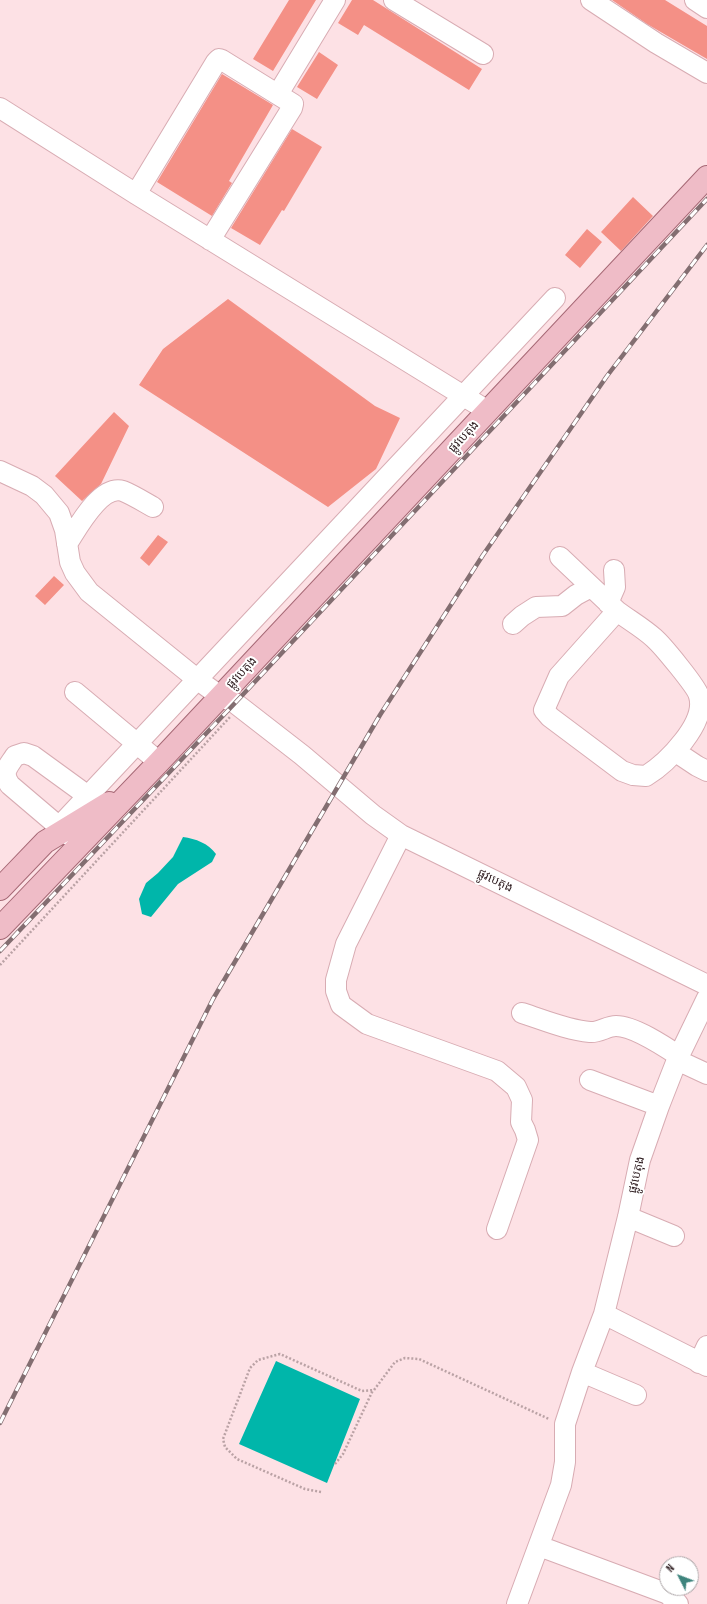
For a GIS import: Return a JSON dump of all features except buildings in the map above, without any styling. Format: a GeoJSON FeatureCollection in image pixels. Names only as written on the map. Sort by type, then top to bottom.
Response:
{"type":"FeatureCollection","features":[{"type":"Feature","properties":{"kind":"main road","name":"ផ្លូវបេតុង"},"geometry":{"type":"LineString","coordinates":[[0,888],[100,805],[134,788],[707,177]]}},
{"type":"Feature","properties":{"kind":"main road","name":"ផ្លូវបេតុង"},"geometry":{"type":"LineString","coordinates":[[0,928],[62,836]]}},
{"type":"Feature","properties":{"kind":"street"},"geometry":{"type":"LineString","coordinates":[[278,94],[335,0]]}},
{"type":"Feature","properties":{"kind":"street"},"geometry":{"type":"LineString","coordinates":[[394,0],[483,54]]}},
{"type":"Feature","properties":{"kind":"street"},"geometry":{"type":"LineString","coordinates":[[591,0],[656,43],[707,72]]}},
{"type":"Feature","properties":{"kind":"street"},"geometry":{"type":"LineString","coordinates":[[695,0],[707,8]]}},
{"type":"Feature","properties":{"kind":"street"},"geometry":{"type":"LineString","coordinates":[[136,194],[219,59],[278,94],[293,104],[292,108],[210,240]]}},
{"type":"Feature","properties":{"kind":"street"},"geometry":{"type":"LineString","coordinates":[[0,108],[210,240],[488,411]]}},
{"type":"Feature","properties":{"kind":"street"},"geometry":{"type":"LineString","coordinates":[[62,836],[5,778],[5,770],[15,756],[24,753],[33,756],[100,805],[137,745],[555,298]]}},
{"type":"Feature","properties":{"kind":"street","name":"ផ្លូវបេតុង"},"geometry":{"type":"LineString","coordinates":[[0,471],[32,486],[44,495],[59,513],[65,530],[70,562],[75,573],[89,592],[198,680],[220,696],[239,707],[302,755],[372,815],[401,835],[707,985]]}},
{"type":"Feature","properties":{"kind":"street"},"geometry":{"type":"LineString","coordinates":[[67,544],[94,504],[104,494],[111,491],[121,491],[153,507]]}},
{"type":"Feature","properties":{"kind":"street"},"geometry":{"type":"LineString","coordinates":[[560,557],[612,607],[655,639],[695,687],[699,696],[700,707],[697,720],[676,752],[658,769],[646,776],[633,775],[622,771],[550,717],[544,710],[559,676],[612,607],[615,587],[614,570]]}},
{"type":"Feature","properties":{"kind":"street"},"geometry":{"type":"LineString","coordinates":[[514,624],[522,616],[536,607],[562,606],[591,586]]}},
{"type":"Feature","properties":{"kind":"street"},"geometry":{"type":"LineString","coordinates":[[75,692],[159,762]]}},
{"type":"Feature","properties":{"kind":"street"},"geometry":{"type":"LineString","coordinates":[[676,752],[707,771]]}},
{"type":"Feature","properties":{"kind":"street"},"geometry":{"type":"LineString","coordinates":[[401,835],[346,944],[336,980],[336,990],[341,1005],[368,1024],[497,1070],[516,1087],[522,1100],[521,1122],[528,1140],[497,1229]]}},
{"type":"Feature","properties":{"kind":"street","name":"ផ្លូវបេតុង"},"geometry":{"type":"LineString","coordinates":[[517,1604],[561,1485],[565,1462],[565,1424],[582,1372],[604,1314],[628,1217],[640,1160],[658,1106],[678,1058],[707,998]]}},
{"type":"Feature","properties":{"kind":"street"},"geometry":{"type":"LineString","coordinates":[[522,1013],[579,1030],[592,1032],[615,1026],[626,1027],[660,1043],[678,1058],[707,1074]]}},
{"type":"Feature","properties":{"kind":"street"},"geometry":{"type":"LineString","coordinates":[[590,1080],[658,1106]]}},
{"type":"Feature","properties":{"kind":"street"},"geometry":{"type":"LineString","coordinates":[[628,1217],[674,1236]]}},
{"type":"Feature","properties":{"kind":"street"},"geometry":{"type":"LineString","coordinates":[[604,1314],[704,1358]]}},
{"type":"Feature","properties":{"kind":"street"},"geometry":{"type":"LineString","coordinates":[[582,1372],[636,1395]]}},
{"type":"Feature","properties":{"kind":"street"},"geometry":{"type":"LineString","coordinates":[[539,1546],[668,1594],[678,1604]]}},
{"type":"Feature","properties":{"kind":"path"},"geometry":{"type":"LineString","coordinates":[[0,965],[239,707]]}},
{"type":"Feature","properties":{"kind":"path"},"geometry":{"type":"LineString","coordinates":[[321,1492],[305,1489],[237,1459],[225,1447],[223,1439],[250,1368],[258,1360],[280,1354],[362,1390],[374,1390]]}},
{"type":"Feature","properties":{"kind":"path"},"geometry":{"type":"LineString","coordinates":[[335,1464],[343,1454],[374,1390],[395,1362],[405,1358],[419,1359],[545,1418],[565,1424]]}},
{"type":"Feature","properties":{"kind":"water"},"geometry":{"type":"Polygon","coordinates":[[[183,837],[197,840],[213,850],[216,854],[212,862],[178,884],[151,917],[142,914],[139,899],[146,883],[173,857],[183,837]]]}},
{"type":"Feature","properties":{"kind":"water"},"geometry":{"type":"Polygon","coordinates":[[[276,1361],[360,1399],[327,1483],[239,1444],[276,1361]]]}},
{"type":"Feature","properties":{"kind":"railway"},"geometry":{"type":"LineString","coordinates":[[0,951],[235,703],[707,199]]}},
{"type":"Feature","properties":{"kind":"railway"},"geometry":{"type":"LineString","coordinates":[[0,1423],[213,999],[380,715],[483,555],[607,376],[707,245]]}}]}
